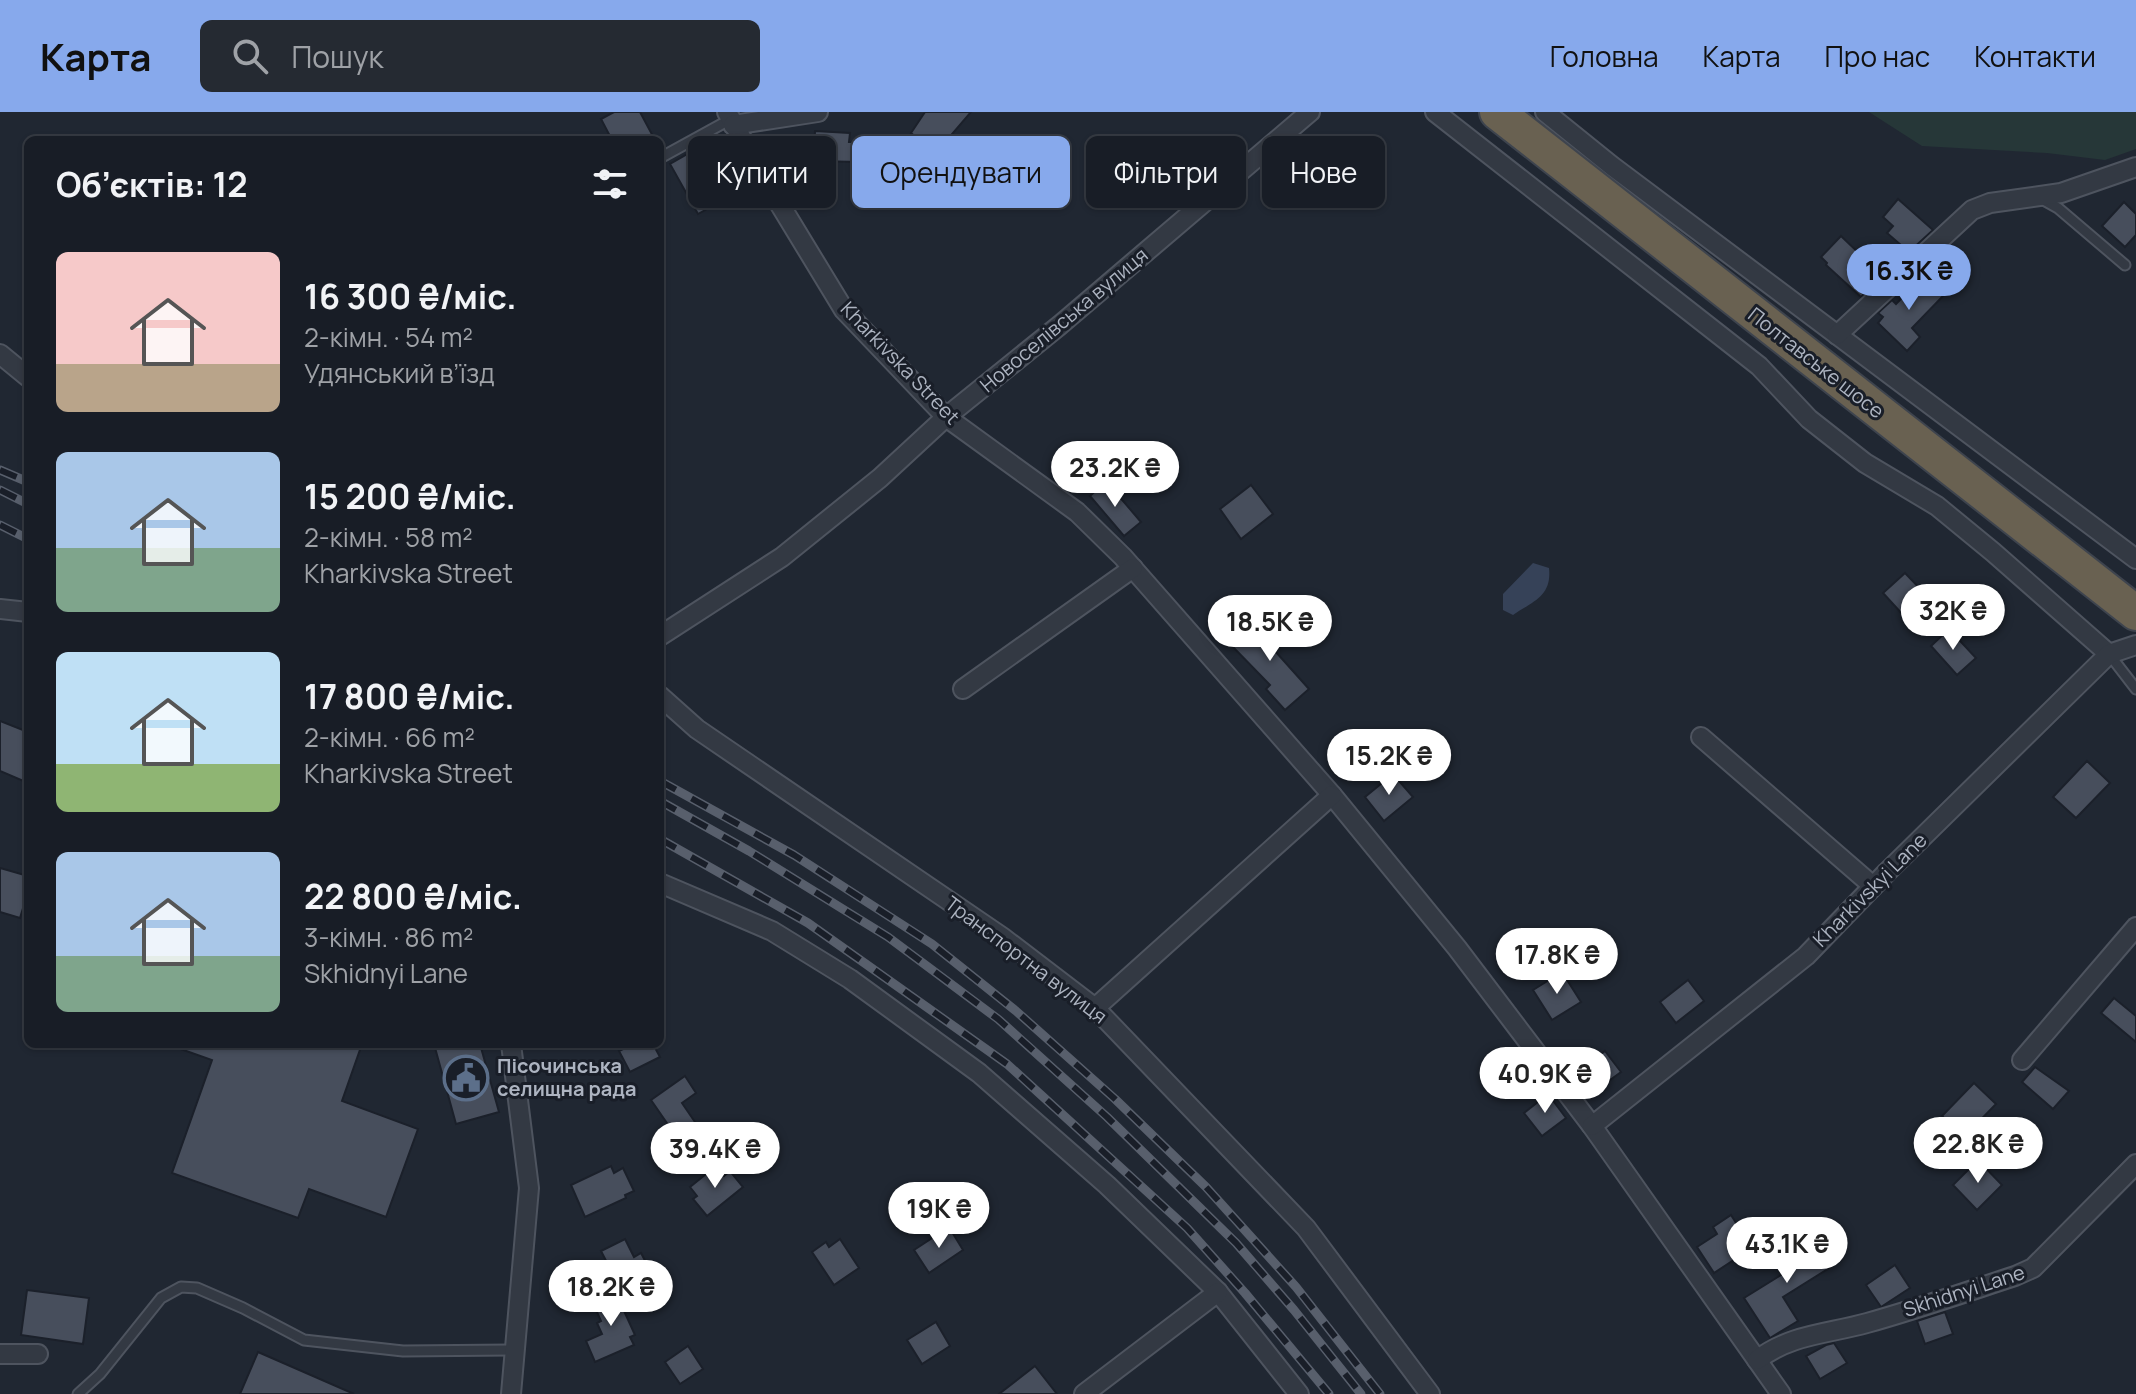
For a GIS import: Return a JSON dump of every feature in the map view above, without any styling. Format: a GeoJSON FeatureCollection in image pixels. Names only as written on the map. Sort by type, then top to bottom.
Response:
{"type":"FeatureCollection","features":[{"type":"Feature","properties":{"kind":"highway","name":"Полтавське шосе"},"geometry":{"type":"LineString","coordinates":[[1497,112],[2136,613]]}},
{"type":"Feature","properties":{"kind":"street"},"geometry":{"type":"LineString","coordinates":[[730,119],[818,112]]}},
{"type":"Feature","properties":{"kind":"street","name":"Новоселівська вулиця"},"geometry":{"type":"LineString","coordinates":[[664,633],[782,557],[880,478],[946,417],[1060,325],[1310,112]]}},
{"type":"Feature","properties":{"kind":"street"},"geometry":{"type":"LineString","coordinates":[[1435,112],[1759,366],[1809,419],[1865,463],[1937,506],[2109,654]]}},
{"type":"Feature","properties":{"kind":"street"},"geometry":{"type":"LineString","coordinates":[[1545,112],[2136,559]]}},
{"type":"Feature","properties":{"kind":"street","name":"Kharkivska Street"},"geometry":{"type":"LineString","coordinates":[[730,119],[844,310],[946,417],[1077,512],[1133,568],[1332,795],[1457,948],[1592,1126],[1781,1394]]}},
{"type":"Feature","properties":{"kind":"street"},"geometry":{"type":"LineString","coordinates":[[1837,335],[1972,210],[1990,203],[2061,193],[2136,167]]}},
{"type":"Feature","properties":{"kind":"street"},"geometry":{"type":"LineString","coordinates":[[0,354],[24,374]]}},
{"type":"Feature","properties":{"kind":"street"},"geometry":{"type":"LineString","coordinates":[[963,689],[1133,568]]}},
{"type":"Feature","properties":{"kind":"street"},"geometry":{"type":"LineString","coordinates":[[0,609],[24,612]]}},
{"type":"Feature","properties":{"kind":"street","name":"Kharkivskyi Lane"},"geometry":{"type":"LineString","coordinates":[[1592,1126],[1806,956],[2109,654],[2136,645]]}},
{"type":"Feature","properties":{"kind":"street","name":"Транспортна вулиця"},"geometry":{"type":"LineString","coordinates":[[664,700],[697,729],[1002,937],[1095,1008],[1306,1228],[1430,1394]]}},
{"type":"Feature","properties":{"kind":"street"},"geometry":{"type":"LineString","coordinates":[[1701,737],[1873,886]]}},
{"type":"Feature","properties":{"kind":"street"},"geometry":{"type":"LineString","coordinates":[[1095,1008],[1332,795]]}},
{"type":"Feature","properties":{"kind":"street"},"geometry":{"type":"LineString","coordinates":[[664,885],[772,931],[850,979],[966,1064],[1107,1185],[1218,1292],[1299,1394]]}},
{"type":"Feature","properties":{"kind":"street"},"geometry":{"type":"LineString","coordinates":[[2022,1060],[2136,927]]}},
{"type":"Feature","properties":{"kind":"street"},"geometry":{"type":"LineString","coordinates":[[511,1394],[529,1188],[512,1048]]}},
{"type":"Feature","properties":{"kind":"street","name":"Skhidnyi Lane"},"geometry":{"type":"LineString","coordinates":[[1757,1360],[1788,1341],[1825,1330],[1864,1324],[2033,1268],[2136,1164]]}},
{"type":"Feature","properties":{"kind":"street"},"geometry":{"type":"LineString","coordinates":[[1084,1394],[1218,1292]]}},
{"type":"Feature","properties":{"kind":"street"},"geometry":{"type":"LineString","coordinates":[[0,1354],[38,1354]]}},
{"type":"Feature","properties":{"kind":"lane"},"geometry":{"type":"LineString","coordinates":[[664,156],[730,119]]}},
{"type":"Feature","properties":{"kind":"lane"},"geometry":{"type":"LineString","coordinates":[[2038,197],[2058,208],[2125,265]]}},
{"type":"Feature","properties":{"kind":"lane"},"geometry":{"type":"LineString","coordinates":[[2109,654],[2136,689]]}},
{"type":"Feature","properties":{"kind":"lane"},"geometry":{"type":"LineString","coordinates":[[78,1394],[100,1374],[161,1298],[181,1287],[197,1288],[304,1340],[403,1351],[514,1350]]}},
{"type":"Feature","properties":{"kind":"shaded area"},"geometry":{"type":"Polygon","coordinates":[[[1869,112],[2136,112],[2136,149],[2105,160],[2047,153],[1922,146],[1869,112]]]}},
{"type":"Feature","properties":{"kind":"water"},"geometry":{"type":"Polygon","coordinates":[[[1533,563],[1549,568],[1548,585],[1540,597],[1513,615],[1503,610],[1503,594],[1533,563]]]}},
{"type":"Feature","properties":{"kind":"building"},"geometry":{"type":"Polygon","coordinates":[[[614,112],[640,112],[653,136],[610,136],[601,119],[614,112]]]}},
{"type":"Feature","properties":{"kind":"building"},"geometry":{"type":"Polygon","coordinates":[[[925,112],[971,112],[950,136],[914,136],[911,133],[925,112]]]}},
{"type":"Feature","properties":{"kind":"building"},"geometry":{"type":"Polygon","coordinates":[[[815,131],[850,133],[852,162],[836,162],[836,136],[815,136],[815,131]]]}},
{"type":"Feature","properties":{"kind":"building"},"geometry":{"type":"Polygon","coordinates":[[[688,154],[688,196],[670,164],[688,154]]]}},
{"type":"Feature","properties":{"kind":"building"},"geometry":{"type":"Polygon","coordinates":[[[1898,199],[1933,230],[1909,252],[1887,233],[1893,226],[1883,217],[1898,199]]]}},
{"type":"Feature","properties":{"kind":"building"},"geometry":{"type":"Polygon","coordinates":[[[2124,202],[2136,214],[2136,235],[2125,247],[2102,226],[2124,202]]]}},
{"type":"Feature","properties":{"kind":"building"},"geometry":{"type":"Polygon","coordinates":[[[695,208],[709,208],[698,214],[695,208]]]}},
{"type":"Feature","properties":{"kind":"building"},"geometry":{"type":"Polygon","coordinates":[[[1841,236],[1865,259],[1856,268],[1874,284],[1861,297],[1821,257],[1841,236]]]}},
{"type":"Feature","properties":{"kind":"building"},"geometry":{"type":"Polygon","coordinates":[[[1923,276],[1944,295],[1912,328],[1920,337],[1907,351],[1878,323],[1883,317],[1878,313],[1892,300],[1896,304],[1923,276]]]}},
{"type":"Feature","properties":{"kind":"building"},"geometry":{"type":"Polygon","coordinates":[[[1106,481],[1141,522],[1124,536],[1090,496],[1106,481]]]}},
{"type":"Feature","properties":{"kind":"building"},"geometry":{"type":"Polygon","coordinates":[[[1251,485],[1273,514],[1241,539],[1220,509],[1251,485]]]}},
{"type":"Feature","properties":{"kind":"building"},"geometry":{"type":"Polygon","coordinates":[[[1905,573],[1927,596],[1904,616],[1883,593],[1905,573]]]}},
{"type":"Feature","properties":{"kind":"building"},"geometry":{"type":"Polygon","coordinates":[[[1259,618],[1283,643],[1275,651],[1309,689],[1285,710],[1266,689],[1270,685],[1231,645],[1259,618]]]}},
{"type":"Feature","properties":{"kind":"building"},"geometry":{"type":"Polygon","coordinates":[[[1949,629],[1976,658],[1957,675],[1931,646],[1949,629]]]}},
{"type":"Feature","properties":{"kind":"building"},"geometry":{"type":"Polygon","coordinates":[[[0,721],[24,730],[24,781],[0,771],[0,721]]]}},
{"type":"Feature","properties":{"kind":"building"},"geometry":{"type":"Polygon","coordinates":[[[2087,761],[2110,783],[2076,818],[2053,797],[2087,761]]]}},
{"type":"Feature","properties":{"kind":"building"},"geometry":{"type":"Polygon","coordinates":[[[1393,774],[1413,797],[1384,821],[1365,797],[1393,774]]]}},
{"type":"Feature","properties":{"kind":"building"},"geometry":{"type":"Polygon","coordinates":[[[0,868],[24,875],[24,905],[20,918],[0,912],[0,868]]]}},
{"type":"Feature","properties":{"kind":"building"},"geometry":{"type":"Polygon","coordinates":[[[1562,972],[1581,1002],[1552,1020],[1533,990],[1562,972]]]}},
{"type":"Feature","properties":{"kind":"building"},"geometry":{"type":"Polygon","coordinates":[[[1688,980],[1704,1001],[1676,1023],[1660,1002],[1688,980]]]}},
{"type":"Feature","properties":{"kind":"building"},"geometry":{"type":"Polygon","coordinates":[[[2114,998],[2136,1016],[2136,1042],[2101,1013],[2114,998]]]}},
{"type":"Feature","properties":{"kind":"building"},"geometry":{"type":"Polygon","coordinates":[[[178,1048],[361,1048],[342,1101],[418,1129],[386,1217],[309,1189],[298,1218],[172,1173],[212,1060],[178,1048]]]}},
{"type":"Feature","properties":{"kind":"building","name":"Пісочинська селищна рада"},"geometry":{"type":"Polygon","coordinates":[[[435,1048],[481,1048],[499,1112],[456,1124],[435,1048]]]}},
{"type":"Feature","properties":{"kind":"building"},"geometry":{"type":"Polygon","coordinates":[[[625,1048],[655,1048],[660,1057],[630,1072],[619,1051],[625,1048]]]}},
{"type":"Feature","properties":{"kind":"building"},"geometry":{"type":"Polygon","coordinates":[[[1605,1051],[1621,1072],[1591,1094],[1576,1073],[1605,1051]]]}},
{"type":"Feature","properties":{"kind":"building"},"geometry":{"type":"Polygon","coordinates":[[[2035,1067],[2069,1091],[2053,1109],[2022,1082],[2035,1067]]]}},
{"type":"Feature","properties":{"kind":"building"},"geometry":{"type":"Polygon","coordinates":[[[685,1076],[696,1093],[682,1103],[697,1125],[678,1139],[651,1100],[685,1076]]]}},
{"type":"Feature","properties":{"kind":"building"},"geometry":{"type":"Polygon","coordinates":[[[1974,1083],[1996,1104],[1964,1137],[1942,1116],[1974,1083]]]}},
{"type":"Feature","properties":{"kind":"building"},"geometry":{"type":"Polygon","coordinates":[[[1548,1094],[1566,1118],[1542,1136],[1524,1113],[1548,1094]]]}},
{"type":"Feature","properties":{"kind":"building"},"geometry":{"type":"Polygon","coordinates":[[[1978,1160],[2002,1185],[1977,1210],[1953,1185],[1978,1160]]]}},
{"type":"Feature","properties":{"kind":"building"},"geometry":{"type":"Polygon","coordinates":[[[611,1166],[614,1173],[623,1168],[634,1191],[625,1195],[626,1198],[585,1217],[571,1185],[611,1166]]]}},
{"type":"Feature","properties":{"kind":"building"},"geometry":{"type":"Polygon","coordinates":[[[716,1166],[724,1176],[730,1171],[743,1187],[707,1216],[693,1199],[697,1196],[690,1187],[716,1166]]]}},
{"type":"Feature","properties":{"kind":"building"},"geometry":{"type":"Polygon","coordinates":[[[1731,1215],[1752,1248],[1714,1273],[1697,1247],[1717,1234],[1713,1227],[1731,1215]]]}},
{"type":"Feature","properties":{"kind":"building"},"geometry":{"type":"Polygon","coordinates":[[[949,1227],[963,1250],[929,1273],[914,1250],[949,1227]]]}},
{"type":"Feature","properties":{"kind":"building"},"geometry":{"type":"Polygon","coordinates":[[[1808,1230],[1831,1267],[1783,1297],[1798,1321],[1770,1338],[1744,1298],[1797,1265],[1784,1244],[1808,1230]]]}},
{"type":"Feature","properties":{"kind":"building"},"geometry":{"type":"Polygon","coordinates":[[[625,1239],[634,1257],[641,1253],[650,1270],[619,1286],[601,1251],[625,1239]]]}},
{"type":"Feature","properties":{"kind":"building"},"geometry":{"type":"Polygon","coordinates":[[[840,1239],[859,1268],[834,1285],[812,1252],[826,1242],[829,1247],[840,1239]]]}},
{"type":"Feature","properties":{"kind":"building"},"geometry":{"type":"Polygon","coordinates":[[[1895,1265],[1910,1288],[1881,1307],[1866,1285],[1895,1265]]]}},
{"type":"Feature","properties":{"kind":"building"},"geometry":{"type":"Polygon","coordinates":[[[27,1290],[89,1298],[83,1344],[21,1335],[27,1290]]]}},
{"type":"Feature","properties":{"kind":"building"},"geometry":{"type":"Polygon","coordinates":[[[615,1291],[635,1335],[630,1337],[634,1345],[595,1362],[586,1341],[602,1334],[597,1323],[601,1321],[592,1301],[615,1291]]]}},
{"type":"Feature","properties":{"kind":"building"},"geometry":{"type":"Polygon","coordinates":[[[1945,1312],[1953,1334],[1925,1344],[1917,1321],[1945,1312]]]}},
{"type":"Feature","properties":{"kind":"building"},"geometry":{"type":"Polygon","coordinates":[[[936,1322],[950,1346],[922,1364],[907,1340],[936,1322]]]}},
{"type":"Feature","properties":{"kind":"building"},"geometry":{"type":"Polygon","coordinates":[[[1834,1343],[1847,1363],[1820,1379],[1806,1356],[1834,1343]]]}},
{"type":"Feature","properties":{"kind":"building"},"geometry":{"type":"Polygon","coordinates":[[[688,1346],[703,1369],[680,1384],[665,1362],[688,1346]]]}},
{"type":"Feature","properties":{"kind":"building"},"geometry":{"type":"Polygon","coordinates":[[[258,1352],[354,1394],[240,1394],[258,1352]]]}},
{"type":"Feature","properties":{"kind":"building"},"geometry":{"type":"Polygon","coordinates":[[[1035,1366],[1057,1394],[999,1394],[1035,1366]]]}},
{"type":"Feature","properties":{"kind":"railway"},"geometry":{"type":"LineString","coordinates":[[0,470],[24,480]]}},
{"type":"Feature","properties":{"kind":"railway"},"geometry":{"type":"LineString","coordinates":[[0,490],[24,502]]}},
{"type":"Feature","properties":{"kind":"railway"},"geometry":{"type":"LineString","coordinates":[[0,525],[24,537]]}},
{"type":"Feature","properties":{"kind":"railway"},"geometry":{"type":"LineString","coordinates":[[664,783],[794,855],[932,944],[1016,1011],[1115,1099],[1206,1187],[1296,1287],[1380,1394]]}},
{"type":"Feature","properties":{"kind":"railway"},"geometry":{"type":"LineString","coordinates":[[664,803],[749,851],[888,937],[998,1019],[1107,1117],[1236,1243],[1361,1394]]}},
{"type":"Feature","properties":{"kind":"railway"},"geometry":{"type":"LineString","coordinates":[[664,841],[808,923],[1007,1064],[1187,1228],[1329,1394]]}},
{"type":"Feature","properties":{"kind":"place","name":"Пісочинська селищна рада"},"geometry":{"type":"Point","coordinates":[466,1078]}}]}
